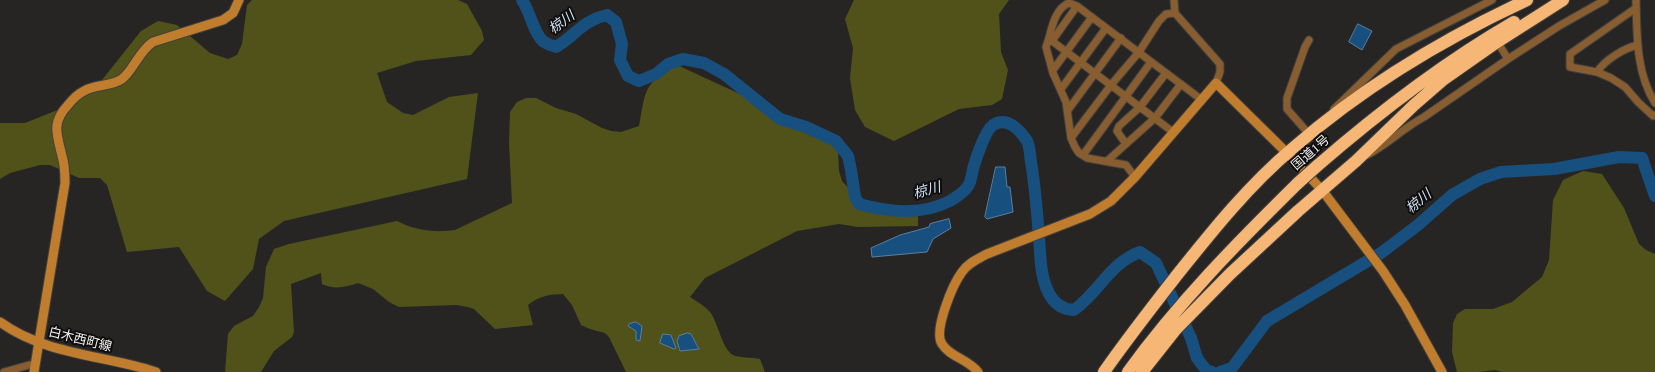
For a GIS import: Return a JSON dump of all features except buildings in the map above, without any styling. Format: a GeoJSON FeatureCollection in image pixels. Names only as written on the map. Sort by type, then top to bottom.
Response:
{"type":"FeatureCollection","features":[{"type":"Feature","properties":{"kind":"highway"},"geometry":{"type":"LineString","coordinates":[[1106,370],[1191,258],[1240,199],[1287,153],[1327,119],[1404,66],[1484,20],[1527,0]]}},
{"type":"Feature","properties":{"kind":"highway","name":"国道1号"},"geometry":{"type":"LineString","coordinates":[[1128,372],[1163,327],[1218,263],[1317,166],[1384,110],[1431,76],[1495,33],[1553,0]]}},
{"type":"Feature","properties":{"kind":"highway"},"geometry":{"type":"LineString","coordinates":[[1142,372],[1176,329],[1230,274],[1356,161],[1414,105],[1444,79],[1494,44],[1563,0]]}},
{"type":"Feature","properties":{"kind":"street"},"geometry":{"type":"LineString","coordinates":[[4,372],[29,365],[34,369],[65,183],[63,160],[56,134],[60,114],[70,102],[84,91],[112,84],[124,78],[144,49],[153,42],[223,20],[233,13],[239,0]]}},
{"type":"Feature","properties":{"kind":"street"},"geometry":{"type":"LineString","coordinates":[[978,372],[973,366],[948,351],[942,344],[939,336],[940,323],[955,285],[963,271],[987,254],[1090,214],[1111,201],[1135,177],[1216,84],[1220,72],[1220,64],[1175,13],[1174,0]]}},
{"type":"Feature","properties":{"kind":"street"},"geometry":{"type":"LineString","coordinates":[[1327,119],[1333,110],[1396,49],[1492,0]]}},
{"type":"Feature","properties":{"kind":"street"},"geometry":{"type":"LineString","coordinates":[[1356,161],[1382,147],[1412,123],[1424,117],[1508,59],[1559,26],[1604,0]]}},
{"type":"Feature","properties":{"kind":"street"},"geometry":{"type":"LineString","coordinates":[[1135,177],[1126,165],[1095,160],[1083,155],[1075,147],[1071,138],[1068,110],[1061,89],[1052,70],[1046,47],[1050,39],[1055,19],[1065,4],[1069,3],[1077,6],[1202,100]]}},
{"type":"Feature","properties":{"kind":"street"},"geometry":{"type":"LineString","coordinates":[[1636,4],[1638,44],[1643,76],[1655,103]]}},
{"type":"Feature","properties":{"kind":"street"},"geometry":{"type":"LineString","coordinates":[[1636,4],[1570,54],[1570,67],[1597,72],[1611,78],[1625,87],[1644,108],[1653,116],[1655,115]]}},
{"type":"Feature","properties":{"kind":"street"},"geometry":{"type":"LineString","coordinates":[[1050,39],[1077,6]]}},
{"type":"Feature","properties":{"kind":"street"},"geometry":{"type":"LineString","coordinates":[[1477,8],[1482,16]]}},
{"type":"Feature","properties":{"kind":"street"},"geometry":{"type":"LineString","coordinates":[[1071,138],[1111,85],[1139,52],[1159,21],[1166,14],[1175,13]]}},
{"type":"Feature","properties":{"kind":"street"},"geometry":{"type":"LineString","coordinates":[[1052,70],[1092,17]]}},
{"type":"Feature","properties":{"kind":"street"},"geometry":{"type":"LineString","coordinates":[[1061,89],[1106,28]]}},
{"type":"Feature","properties":{"kind":"street"},"geometry":{"type":"LineString","coordinates":[[1068,110],[1121,38]]}},
{"type":"Feature","properties":{"kind":"street"},"geometry":{"type":"LineString","coordinates":[[1050,39],[1173,132]]}},
{"type":"Feature","properties":{"kind":"street"},"geometry":{"type":"LineString","coordinates":[[1309,40],[1305,47],[1287,98],[1287,109],[1309,134]]}},
{"type":"Feature","properties":{"kind":"street"},"geometry":{"type":"LineString","coordinates":[[1597,72],[1602,66],[1630,46],[1638,44]]}},
{"type":"Feature","properties":{"kind":"street"},"geometry":{"type":"LineString","coordinates":[[1500,46],[1508,59]]}},
{"type":"Feature","properties":{"kind":"street"},"geometry":{"type":"LineString","coordinates":[[1083,155],[1151,62]]}},
{"type":"Feature","properties":{"kind":"street"},"geometry":{"type":"LineString","coordinates":[[1126,144],[1117,131],[1119,126],[1140,107],[1166,73]]}},
{"type":"Feature","properties":{"kind":"street"},"geometry":{"type":"LineString","coordinates":[[1107,161],[1155,118],[1181,84]]}},
{"type":"Feature","properties":{"kind":"street"},"geometry":{"type":"LineString","coordinates":[[1216,84],[1287,153],[1322,190],[1383,271],[1405,305],[1442,372]]}},
{"type":"Feature","properties":{"kind":"street","name":"白木西町線"},"geometry":{"type":"LineString","coordinates":[[0,322],[10,329],[39,343],[156,372]]}},
{"type":"Feature","properties":{"kind":"shaded area"},"geometry":{"type":"Polygon","coordinates":[[[252,0],[458,0],[467,4],[482,31],[484,40],[471,55],[416,61],[377,73],[387,102],[403,113],[413,115],[449,97],[478,93],[467,179],[284,221],[259,239],[253,269],[225,301],[207,291],[179,247],[127,252],[107,185],[100,178],[79,178],[50,165],[40,165],[10,173],[0,179],[0,123],[25,123],[70,105],[102,80],[141,31],[158,21],[177,25],[210,53],[228,59],[237,55],[242,44],[247,5],[252,0]]]}},
{"type":"Feature","properties":{"kind":"shaded area"},"geometry":{"type":"Polygon","coordinates":[[[854,0],[1009,0],[999,14],[1001,52],[1008,70],[1002,99],[992,105],[959,109],[894,141],[865,127],[855,110],[850,78],[853,48],[845,19],[854,0]]]}},
{"type":"Feature","properties":{"kind":"shaded area"},"geometry":{"type":"Polygon","coordinates":[[[677,65],[742,95],[759,106],[797,125],[827,135],[838,151],[839,171],[842,181],[856,196],[893,211],[918,213],[918,226],[858,227],[839,224],[797,231],[705,278],[690,297],[703,306],[713,316],[729,352],[735,356],[760,359],[765,372],[626,372],[609,337],[605,333],[581,325],[572,305],[563,294],[544,296],[528,305],[533,325],[495,329],[474,309],[468,307],[456,305],[399,307],[389,302],[373,289],[358,283],[344,287],[326,286],[322,284],[321,273],[291,284],[294,332],[292,337],[274,351],[261,372],[225,372],[228,334],[234,326],[253,316],[259,307],[263,298],[266,267],[274,249],[289,244],[397,221],[410,227],[425,230],[455,230],[512,203],[509,143],[510,112],[517,102],[526,98],[536,98],[556,108],[576,114],[602,128],[621,132],[639,126],[645,95],[648,89],[658,77],[677,65]],[[691,334],[678,344],[679,350],[698,346],[691,334]]]}},
{"type":"Feature","properties":{"kind":"shaded area"},"geometry":{"type":"Polygon","coordinates":[[[1583,171],[1602,174],[1624,208],[1639,244],[1646,250],[1655,254],[1655,372],[1502,372],[1495,370],[1457,372],[1452,352],[1453,323],[1457,314],[1465,309],[1493,309],[1512,302],[1542,277],[1549,260],[1553,200],[1563,180],[1583,171]]]}},
{"type":"Feature","properties":{"kind":"water"},"geometry":{"type":"Polygon","coordinates":[[[1358,24],[1372,31],[1362,50],[1349,42],[1358,24]]]}},
{"type":"Feature","properties":{"kind":"water"},"geometry":{"type":"Polygon","coordinates":[[[996,167],[1005,167],[1007,187],[1010,187],[1013,212],[987,219],[985,217],[996,167]]]}},
{"type":"Feature","properties":{"kind":"water"},"geometry":{"type":"Polygon","coordinates":[[[949,219],[951,228],[933,239],[927,252],[872,257],[871,248],[900,235],[929,227],[930,224],[949,219]]]}},
{"type":"Feature","properties":{"kind":"water"},"geometry":{"type":"Polygon","coordinates":[[[636,322],[642,326],[640,341],[636,340],[636,331],[628,326],[629,324],[636,322]]]}},
{"type":"Feature","properties":{"kind":"water"},"geometry":{"type":"Polygon","coordinates":[[[688,333],[691,334],[699,349],[680,351],[677,341],[679,336],[688,333]]]}},
{"type":"Feature","properties":{"kind":"water"},"geometry":{"type":"Polygon","coordinates":[[[663,334],[671,335],[676,348],[674,349],[660,343],[663,334]]]}},
{"type":"Feature","properties":{"kind":"waterway","name":"椋川"},"geometry":{"type":"LineString","coordinates":[[522,0],[537,34],[544,42],[548,44],[556,47],[563,43],[585,24],[607,15],[616,22],[622,44],[620,60],[628,76],[639,81],[656,74],[668,64],[683,59],[704,63],[724,74],[780,119],[806,127],[836,141],[848,156],[855,197],[859,204],[893,211],[916,211],[939,206],[950,201],[962,193],[969,184],[974,164],[990,128],[998,123],[1008,123],[1017,129],[1027,141],[1029,146],[1036,196],[1042,271],[1051,297],[1057,304],[1074,310],[1083,303],[1113,270],[1121,263],[1140,252],[1156,263],[1191,338],[1197,358],[1206,370],[1212,372]]}},
{"type":"Feature","properties":{"kind":"waterway","name":"椋川"},"geometry":{"type":"LineString","coordinates":[[1220,372],[1232,368],[1267,321],[1381,253],[1418,225],[1452,195],[1480,179],[1501,172],[1554,169],[1619,157],[1642,158],[1655,196]]}}]}
